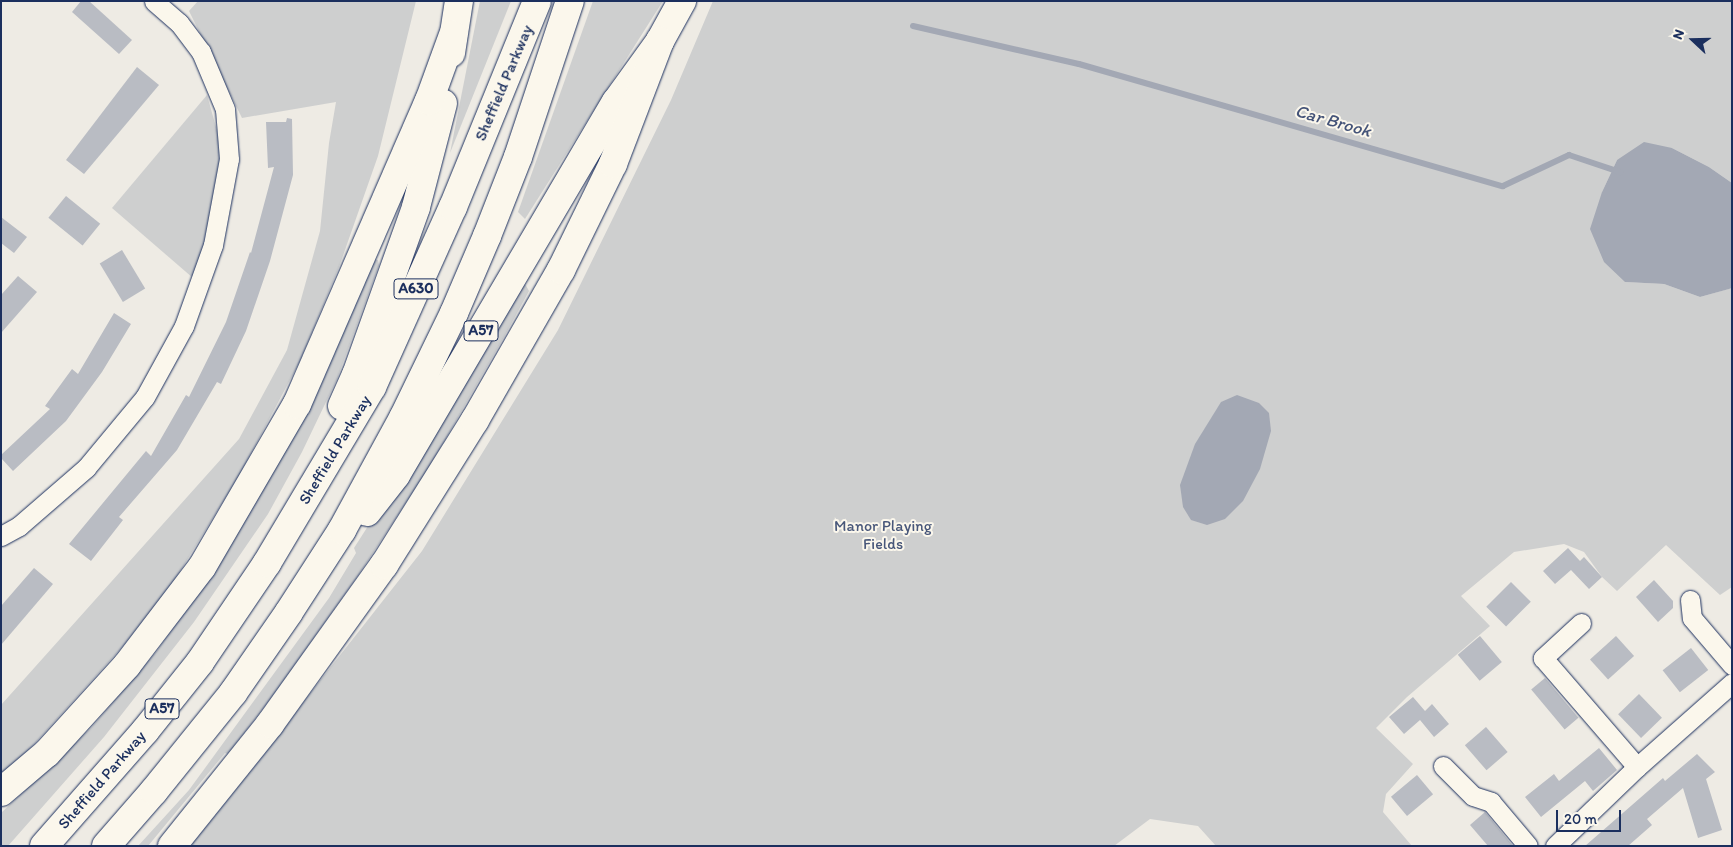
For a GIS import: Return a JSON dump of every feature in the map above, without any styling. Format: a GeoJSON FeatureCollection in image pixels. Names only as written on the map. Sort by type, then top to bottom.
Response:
{"type":"FeatureCollection","features":[{"type":"Feature","properties":{"kind":"highway","name":"A57"},"geometry":{"type":"LineString","coordinates":[[267,562],[360,366],[416,207],[444,101],[453,35],[460,1]]}},
{"type":"Feature","properties":{"kind":"highway","name":"Sheffield Parkway"},"geometry":{"type":"LineString","coordinates":[[44,846],[145,730],[200,662],[267,562],[372,387],[453,206],[537,1]]}},
{"type":"Feature","properties":{"kind":"highway","name":"Sheffield Parkway"},"geometry":{"type":"LineString","coordinates":[[106,846],[154,791],[233,693],[289,612],[351,512],[403,418],[454,313],[518,157],[570,1]]}},
{"type":"Feature","properties":{"kind":"highway","name":"A57"},"geometry":{"type":"LineString","coordinates":[[289,612],[396,475],[616,102],[660,41],[682,1]]}},
{"type":"Feature","properties":{"kind":"highway"},"geometry":{"type":"LineString","coordinates":[[1,792],[47,752],[127,665],[202,567],[297,404],[429,101],[453,35]]}},
{"type":"Feature","properties":{"kind":"highway"},"geometry":{"type":"LineString","coordinates":[[172,846],[270,724],[384,565],[475,420],[561,270],[613,164],[660,41]]}},
{"type":"Feature","properties":{"kind":"street"},"geometry":{"type":"LineString","coordinates":[[1,536],[20,526],[86,468],[145,397],[184,326],[214,245],[229,159],[225,109],[200,52],[179,23],[154,1]]}},
{"type":"Feature","properties":{"kind":"street"},"geometry":{"type":"LineString","coordinates":[[1690,600],[1692,618],[1732,665]]}},
{"type":"Feature","properties":{"kind":"street"},"geometry":{"type":"LineString","coordinates":[[1581,623],[1542,658],[1637,767]]}},
{"type":"Feature","properties":{"kind":"street"},"geometry":{"type":"LineString","coordinates":[[1555,846],[1637,767],[1732,683]]}},
{"type":"Feature","properties":{"kind":"street"},"geometry":{"type":"LineString","coordinates":[[1443,766],[1473,796],[1491,802],[1528,846]]}},
{"type":"Feature","properties":{"kind":"green space"},"geometry":{"type":"Polygon","coordinates":[[[198,1],[416,1],[378,156],[339,267],[300,361],[240,474],[174,581],[124,645],[17,763],[1,777],[1,705],[239,439],[287,350],[320,231],[329,143],[336,102],[242,118],[189,11],[198,1]]]}},
{"type":"Feature","properties":{"kind":"green space"},"geometry":{"type":"Polygon","coordinates":[[[480,1],[511,1],[450,153],[480,1]]]}},
{"type":"Feature","properties":{"kind":"green space"},"geometry":{"type":"Polygon","coordinates":[[[593,1],[663,1],[525,219],[518,212],[593,1]]]}},
{"type":"Feature","properties":{"kind":"green space","name":"Manor Playing Fields"},"geometry":{"type":"Polygon","coordinates":[[[713,1],[1732,1],[1732,183],[1709,167],[1672,148],[1617,160],[1602,192],[1625,282],[1664,284],[1700,297],[1732,288],[1732,587],[1720,595],[1666,545],[1617,591],[1602,577],[1584,552],[1564,544],[1514,552],[1461,596],[1490,626],[1407,697],[1376,728],[1413,764],[1386,794],[1383,812],[1412,846],[1216,846],[1198,826],[1150,819],[1114,846],[190,846],[422,551],[558,330],[671,100],[713,1]]]}},
{"type":"Feature","properties":{"kind":"green space"},"geometry":{"type":"Polygon","coordinates":[[[207,95],[223,152],[213,216],[193,278],[112,208],[207,95]]]}},
{"type":"Feature","properties":{"kind":"green space"},"geometry":{"type":"Polygon","coordinates":[[[373,259],[378,260],[379,265],[337,379],[302,452],[268,514],[194,622],[104,737],[8,846],[1,846],[1,813],[91,728],[157,651],[233,540],[373,259]]]}},
{"type":"Feature","properties":{"kind":"green space"},"geometry":{"type":"Polygon","coordinates":[[[524,282],[529,291],[504,337],[430,466],[357,577],[272,697],[228,754],[225,753],[148,846],[138,846],[189,790],[329,598],[356,553],[354,548],[524,282]]]}},
{"type":"Feature","properties":{"kind":"shaded area"},"geometry":{"type":"Polygon","coordinates":[[[1644,142],[1672,148],[1709,167],[1732,183],[1732,288],[1700,297],[1664,284],[1625,282],[1604,262],[1590,229],[1602,192],[1617,160],[1644,142]]]}},
{"type":"Feature","properties":{"kind":"shaded area"},"geometry":{"type":"Polygon","coordinates":[[[1237,395],[1259,403],[1269,413],[1271,431],[1260,469],[1243,501],[1225,519],[1207,525],[1191,520],[1183,507],[1180,485],[1195,444],[1221,402],[1237,395]]]}},
{"type":"Feature","properties":{"kind":"building"},"geometry":{"type":"Polygon","coordinates":[[[81,1],[89,1],[132,40],[119,54],[72,12],[81,1]]]}},
{"type":"Feature","properties":{"kind":"building"},"geometry":{"type":"Polygon","coordinates":[[[137,67],[159,85],[84,174],[66,160],[137,67]]]}},
{"type":"Feature","properties":{"kind":"building"},"geometry":{"type":"Polygon","coordinates":[[[287,118],[292,119],[293,175],[270,261],[246,331],[221,384],[217,382],[177,450],[119,517],[123,520],[91,561],[69,544],[146,451],[151,456],[186,395],[189,397],[226,322],[251,253],[274,167],[268,168],[266,122],[286,122],[287,118]]]}},
{"type":"Feature","properties":{"kind":"building"},"geometry":{"type":"Polygon","coordinates":[[[66,196],[100,224],[83,245],[48,218],[66,196]]]}},
{"type":"Feature","properties":{"kind":"building"},"geometry":{"type":"Polygon","coordinates":[[[1,217],[27,237],[14,253],[1,243],[1,217]]]}},
{"type":"Feature","properties":{"kind":"building"},"geometry":{"type":"Polygon","coordinates":[[[122,250],[145,289],[123,302],[100,263],[122,250]]]}},
{"type":"Feature","properties":{"kind":"building"},"geometry":{"type":"Polygon","coordinates":[[[18,276],[37,292],[1,333],[1,295],[18,276]]]}},
{"type":"Feature","properties":{"kind":"building"},"geometry":{"type":"Polygon","coordinates":[[[114,313],[131,324],[102,372],[66,421],[13,471],[1,458],[1,455],[50,409],[45,406],[72,369],[78,374],[114,313]]]}},
{"type":"Feature","properties":{"kind":"building"},"geometry":{"type":"Polygon","coordinates":[[[1568,548],[1580,561],[1584,557],[1602,577],[1589,589],[1571,570],[1555,584],[1543,571],[1568,548]]]}},
{"type":"Feature","properties":{"kind":"building"},"geometry":{"type":"Polygon","coordinates":[[[34,568],[53,584],[1,645],[1,606],[34,568]]]}},
{"type":"Feature","properties":{"kind":"building"},"geometry":{"type":"Polygon","coordinates":[[[1654,580],[1673,601],[1673,608],[1658,622],[1636,597],[1654,580]]]}},
{"type":"Feature","properties":{"kind":"building"},"geometry":{"type":"Polygon","coordinates":[[[1511,582],[1531,602],[1506,627],[1486,607],[1511,582]]]}},
{"type":"Feature","properties":{"kind":"building"},"geometry":{"type":"Polygon","coordinates":[[[1480,636],[1502,662],[1480,681],[1458,655],[1480,636]]]}},
{"type":"Feature","properties":{"kind":"building"},"geometry":{"type":"Polygon","coordinates":[[[1616,636],[1634,656],[1608,679],[1590,659],[1616,636]]]}},
{"type":"Feature","properties":{"kind":"building"},"geometry":{"type":"Polygon","coordinates":[[[1691,648],[1708,670],[1680,692],[1663,670],[1691,648]]]}},
{"type":"Feature","properties":{"kind":"building"},"geometry":{"type":"Polygon","coordinates":[[[1545,678],[1578,718],[1565,729],[1531,690],[1545,678]]]}},
{"type":"Feature","properties":{"kind":"building"},"geometry":{"type":"Polygon","coordinates":[[[1639,694],[1662,718],[1641,738],[1618,714],[1639,694]]]}},
{"type":"Feature","properties":{"kind":"building"},"geometry":{"type":"Polygon","coordinates":[[[1413,697],[1425,711],[1432,704],[1449,724],[1434,737],[1420,720],[1404,734],[1389,717],[1413,697]]]}},
{"type":"Feature","properties":{"kind":"building"},"geometry":{"type":"Polygon","coordinates":[[[1486,727],[1508,752],[1487,770],[1465,745],[1486,727]]]}},
{"type":"Feature","properties":{"kind":"building"},"geometry":{"type":"Polygon","coordinates":[[[1599,748],[1617,770],[1593,791],[1585,781],[1541,817],[1525,797],[1554,774],[1559,781],[1599,748]]]}},
{"type":"Feature","properties":{"kind":"building"},"geometry":{"type":"Polygon","coordinates":[[[1697,754],[1715,772],[1706,779],[1722,830],[1698,838],[1683,788],[1647,819],[1652,825],[1628,846],[1585,846],[1663,778],[1665,781],[1697,754]]]}},
{"type":"Feature","properties":{"kind":"building"},"geometry":{"type":"Polygon","coordinates":[[[1417,775],[1433,794],[1407,816],[1391,797],[1417,775]]]}},
{"type":"Feature","properties":{"kind":"building"},"geometry":{"type":"Polygon","coordinates":[[[1485,812],[1513,846],[1488,846],[1470,825],[1485,812]]]}},
{"type":"Feature","properties":{"kind":"waterway","name":"Car Brook"},"geometry":{"type":"LineString","coordinates":[[913,26],[1079,64],[1503,186],[1569,155],[1620,172]]}}]}
